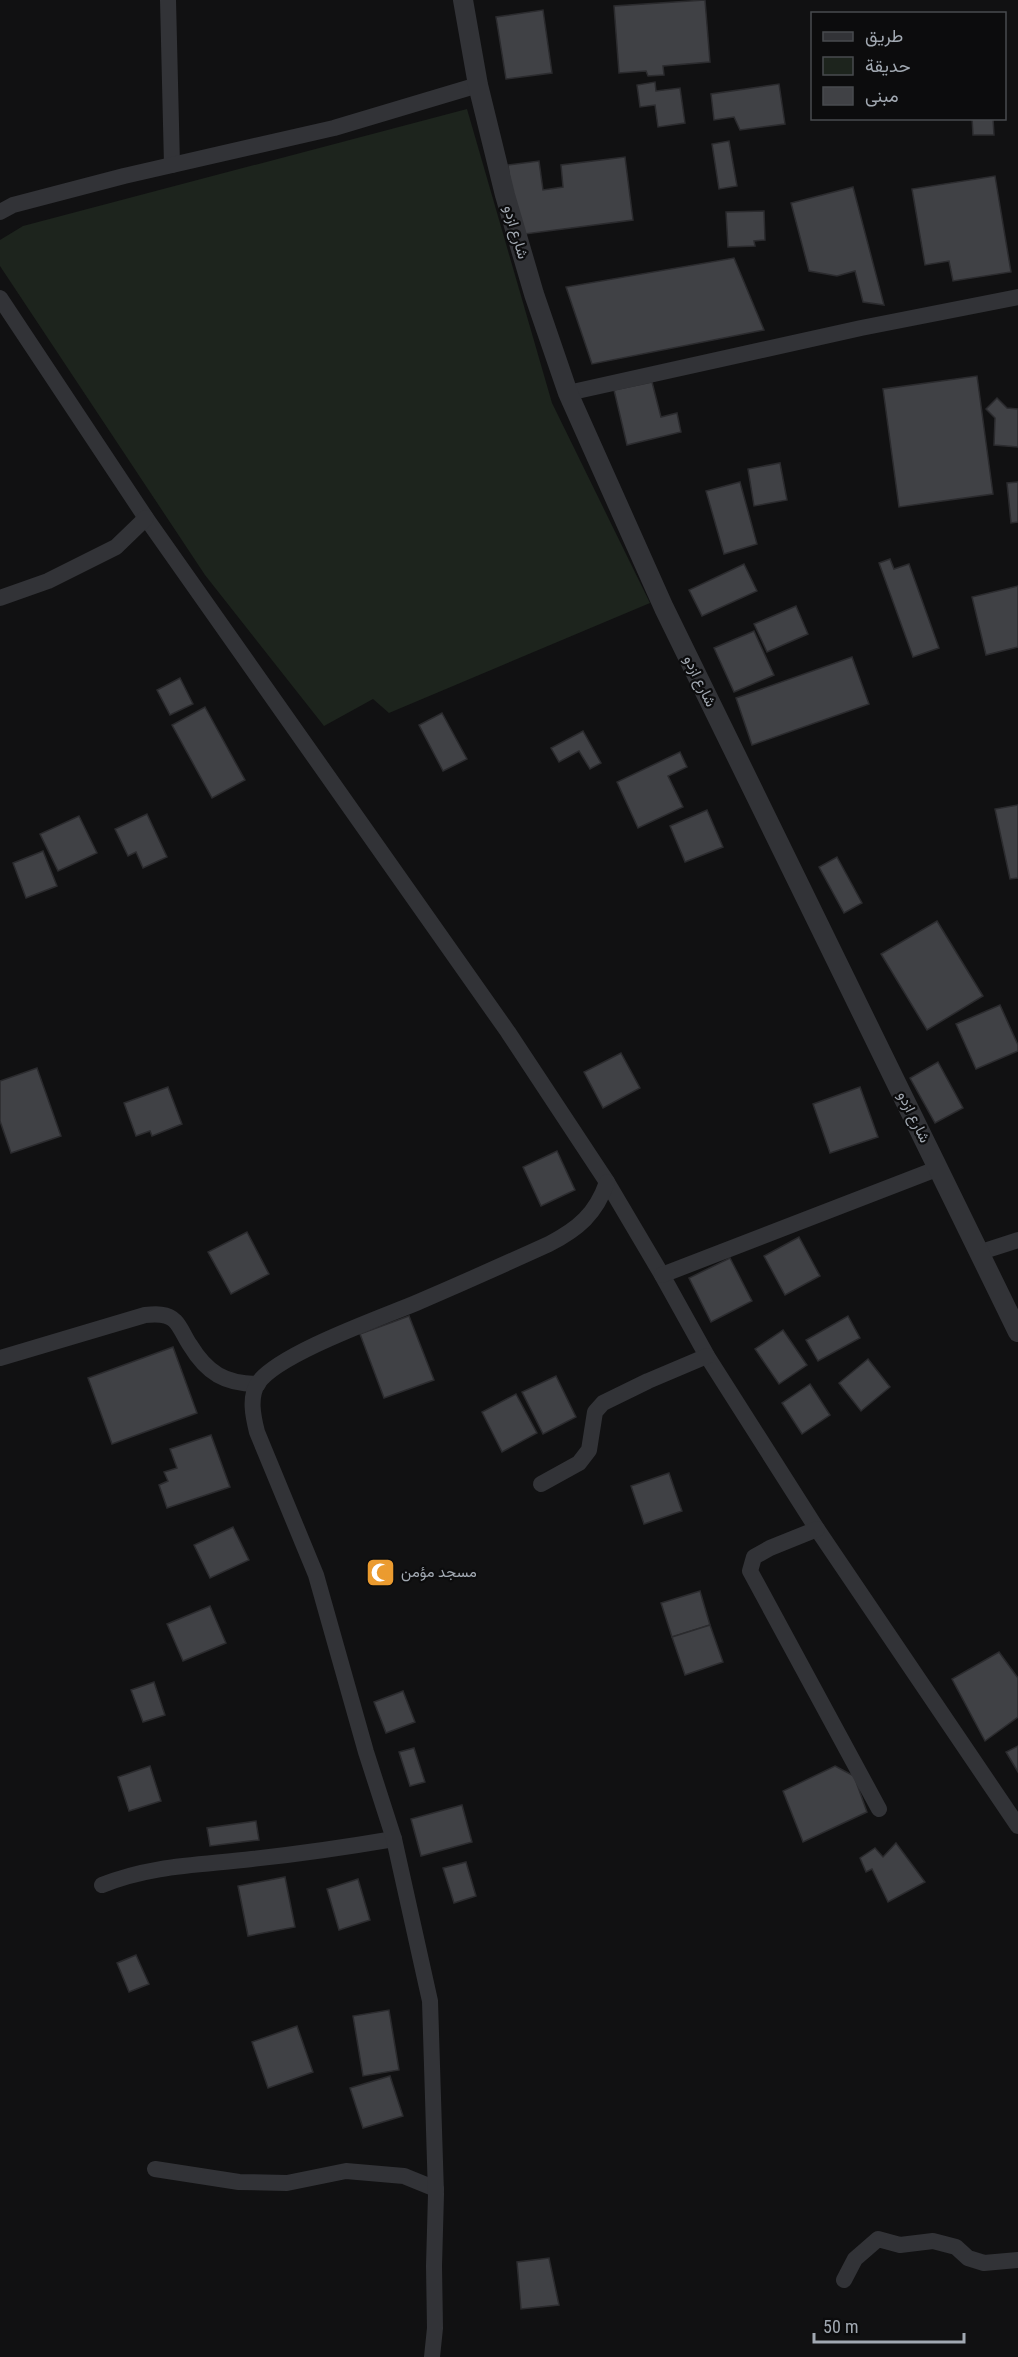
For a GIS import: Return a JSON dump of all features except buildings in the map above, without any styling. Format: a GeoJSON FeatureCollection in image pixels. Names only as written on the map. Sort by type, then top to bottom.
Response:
{"type":"FeatureCollection","features":[{"type":"Feature","properties":{"kind":"street"},"geometry":{"type":"LineString","coordinates":[[168,0],[172,165]]}},
{"type":"Feature","properties":{"kind":"street","name":"شارع ازدو"},"geometry":{"type":"LineString","coordinates":[[463,0],[478,85],[508,206],[534,294],[568,393],[664,608],[981,1252],[1018,1332]]}},
{"type":"Feature","properties":{"kind":"street"},"geometry":{"type":"LineString","coordinates":[[0,212],[13,205],[172,165],[334,128],[478,85]]}},
{"type":"Feature","properties":{"kind":"street"},"geometry":{"type":"LineString","coordinates":[[568,393],[861,328],[1018,297]]}},
{"type":"Feature","properties":{"kind":"street"},"geometry":{"type":"LineString","coordinates":[[0,298],[146,518],[508,1032],[607,1182],[707,1356],[817,1529],[1018,1826]]}},
{"type":"Feature","properties":{"kind":"street"},"geometry":{"type":"LineString","coordinates":[[0,598],[48,581],[116,547],[146,518]]}},
{"type":"Feature","properties":{"kind":"street"},"geometry":{"type":"LineString","coordinates":[[662,1275],[939,1168]]}},
{"type":"Feature","properties":{"kind":"street"},"geometry":{"type":"LineString","coordinates":[[432,2357],[435,2328],[436,2188],[430,2001],[394,1839],[366,1752],[316,1575],[257,1432],[253,1415],[253,1398],[258,1384],[276,1367],[316,1345],[570,1233],[595,1210],[607,1182]]}},
{"type":"Feature","properties":{"kind":"street"},"geometry":{"type":"LineString","coordinates":[[981,1252],[1018,1240]]}},
{"type":"Feature","properties":{"kind":"street"},"geometry":{"type":"LineString","coordinates":[[0,1358],[145,1315],[160,1314],[175,1320],[203,1365],[218,1376],[238,1384],[258,1384]]}},
{"type":"Feature","properties":{"kind":"street"},"geometry":{"type":"LineString","coordinates":[[541,1484],[579,1463],[589,1450],[595,1412],[603,1403],[707,1356]]}},
{"type":"Feature","properties":{"kind":"street"},"geometry":{"type":"LineString","coordinates":[[817,1529],[754,1557],[750,1571],[879,1809]]}},
{"type":"Feature","properties":{"kind":"street"},"geometry":{"type":"LineString","coordinates":[[102,1885],[126,1875],[171,1866],[251,1859],[394,1839]]}},
{"type":"Feature","properties":{"kind":"street"},"geometry":{"type":"LineString","coordinates":[[155,2169],[239,2182],[287,2183],[346,2171],[404,2176],[436,2188]]}},
{"type":"Feature","properties":{"kind":"street"},"geometry":{"type":"LineString","coordinates":[[844,2280],[855,2259],[878,2239],[900,2245],[933,2241],[956,2247],[968,2258],[984,2263],[1018,2260]]}},
{"type":"Feature","properties":{"kind":"green space"},"geometry":{"type":"Polygon","coordinates":[[[467,109],[552,403],[650,603],[389,713],[373,699],[324,726],[205,575],[0,266],[0,240],[23,226],[467,109]]]}},
{"type":"Feature","properties":{"kind":"place","name":"مسجد مؤمن"},"geometry":{"type":"Point","coordinates":[380,1572]}}]}
